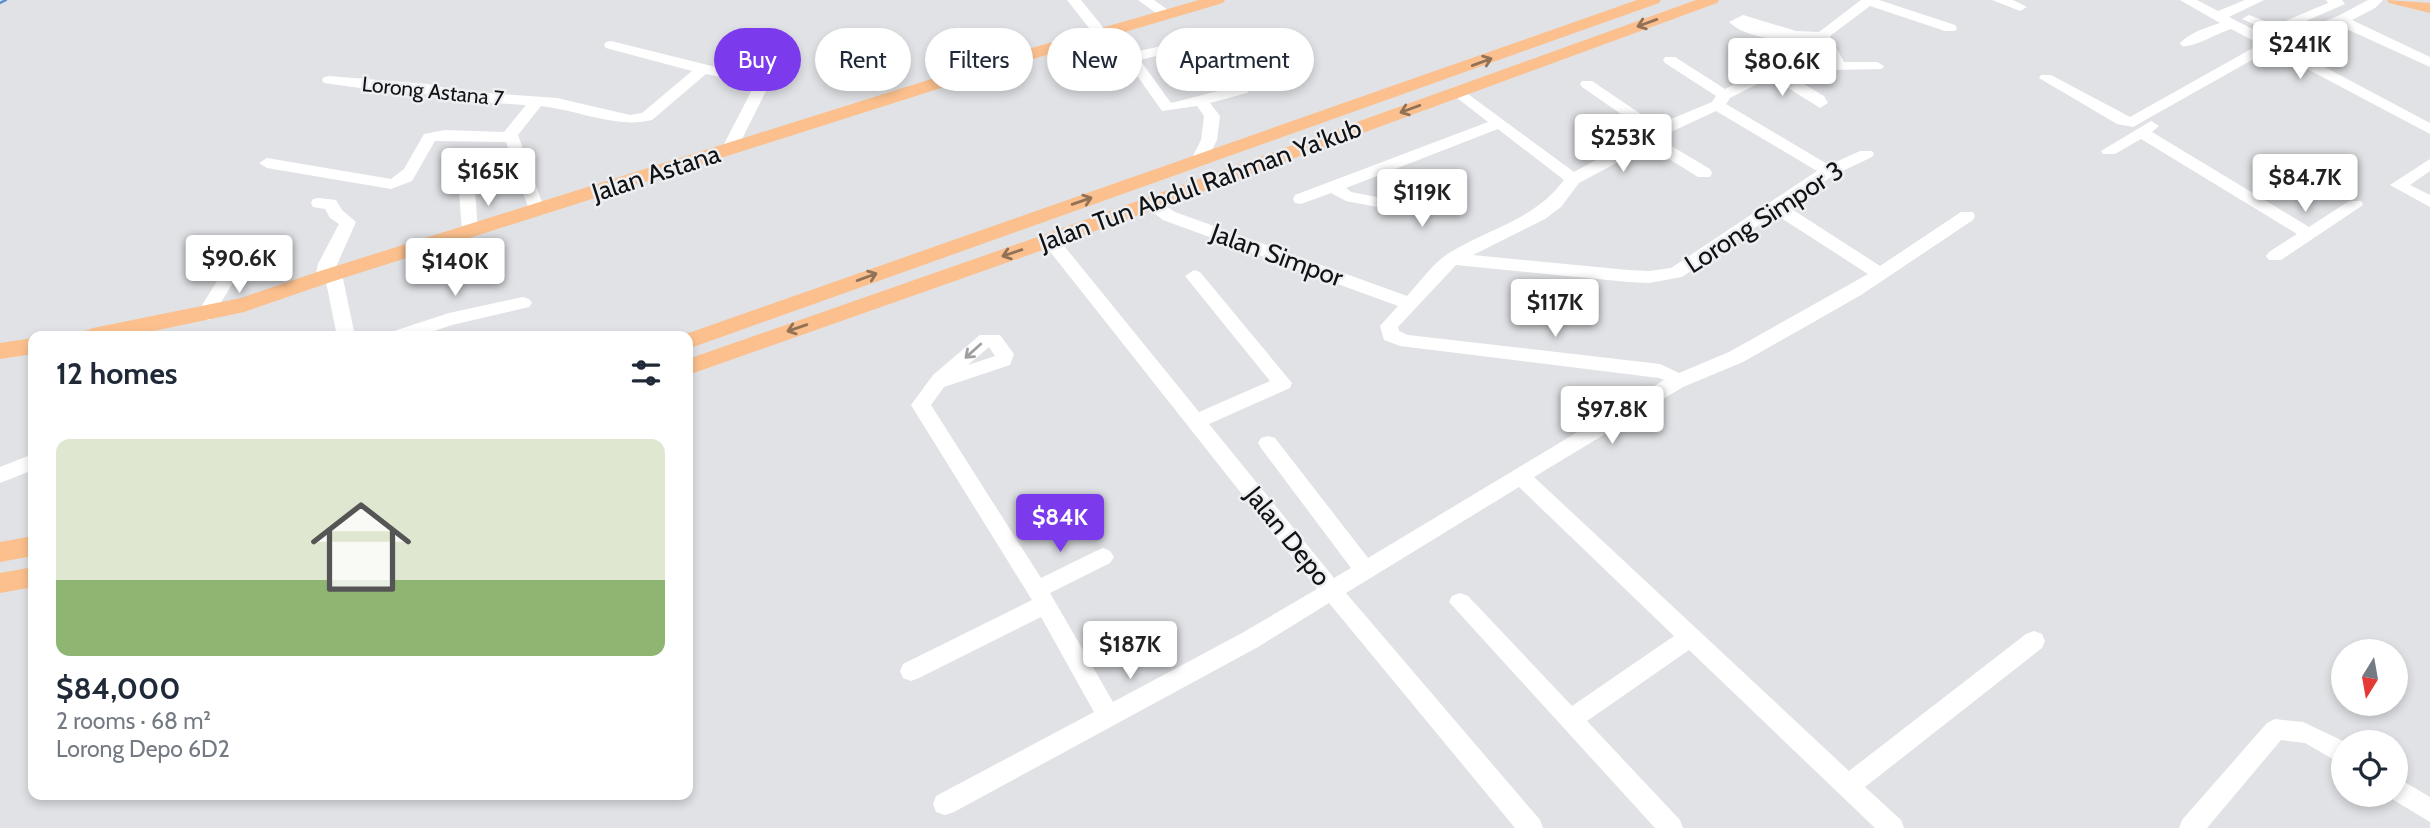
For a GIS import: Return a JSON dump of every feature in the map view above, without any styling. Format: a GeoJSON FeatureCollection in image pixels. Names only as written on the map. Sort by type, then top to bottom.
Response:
{"type":"FeatureCollection","features":[{"type":"Feature","properties":{"kind":"main road","name":"Jalan Astana"},"geometry":{"type":"LineString","coordinates":[[1124,28],[1217,0]]}},
{"type":"Feature","properties":{"kind":"main road","name":"Jalan Tun Abdul Rahman Ya'kub"},"geometry":{"type":"LineString","coordinates":[[693,339],[1653,0]]}},
{"type":"Feature","properties":{"kind":"main road","name":"Jalan Tun Abdul Rahman Ya'kub"},"geometry":{"type":"LineString","coordinates":[[693,365],[1050,240],[1711,0]]}},
{"type":"Feature","properties":{"kind":"main road"},"geometry":{"type":"LineString","coordinates":[[2395,0],[2430,8]]}},
{"type":"Feature","properties":{"kind":"main road"},"geometry":{"type":"LineString","coordinates":[[2424,0],[2430,2]]}},
{"type":"Feature","properties":{"kind":"main road","name":"Jalan Astana"},"geometry":{"type":"LineString","coordinates":[[140,331],[244,306],[470,230],[1047,50]]}},
{"type":"Feature","properties":{"kind":"main road"},"geometry":{"type":"LineString","coordinates":[[0,351],[28,347]]}},
{"type":"Feature","properties":{"kind":"main road"},"geometry":{"type":"LineString","coordinates":[[0,552],[28,547]]}},
{"type":"Feature","properties":{"kind":"main road"},"geometry":{"type":"LineString","coordinates":[[0,583],[28,578]]}},
{"type":"Feature","properties":{"kind":"street"},"geometry":{"type":"LineString","coordinates":[[1074,0],[1102,28]]}},
{"type":"Feature","properties":{"kind":"street"},"geometry":{"type":"LineString","coordinates":[[1145,0],[1168,15]]}},
{"type":"Feature","properties":{"kind":"street"},"geometry":{"type":"LineString","coordinates":[[1999,0],[2020,7]]}},
{"type":"Feature","properties":{"kind":"street"},"geometry":{"type":"LineString","coordinates":[[2187,0],[2218,16],[2232,17],[2276,30],[2338,4],[2333,0]]}},
{"type":"Feature","properties":{"kind":"street"},"geometry":{"type":"LineString","coordinates":[[2213,0],[2274,47],[2430,129]]}},
{"type":"Feature","properties":{"kind":"street"},"geometry":{"type":"LineString","coordinates":[[2187,43],[2257,0]]}},
{"type":"Feature","properties":{"kind":"street"},"geometry":{"type":"LineString","coordinates":[[2046,78],[2128,122],[2133,122],[2263,48],[2274,47],[2340,20],[2373,5],[2376,0]]}},
{"type":"Feature","properties":{"kind":"street"},"geometry":{"type":"LineString","coordinates":[[1796,36],[1823,36],[1830,28],[1869,1],[1950,29]]}},
{"type":"Feature","properties":{"kind":"street"},"geometry":{"type":"LineString","coordinates":[[2340,20],[2430,63]]}},
{"type":"Feature","properties":{"kind":"street"},"geometry":{"type":"LineString","coordinates":[[1823,36],[1838,64]]}},
{"type":"Feature","properties":{"kind":"street"},"geometry":{"type":"LineString","coordinates":[[611,45],[763,83],[729,150]]}},
{"type":"Feature","properties":{"kind":"street"},"geometry":{"type":"LineString","coordinates":[[1670,60],[1721,100],[1828,171]]}},
{"type":"Feature","properties":{"kind":"street"},"geometry":{"type":"LineString","coordinates":[[1676,382],[1669,373],[1660,371],[1405,341],[1390,335],[1389,326],[1453,258],[1539,215],[1555,203],[1573,179],[1721,100],[1770,70],[1788,64],[1877,66]]}},
{"type":"Feature","properties":{"kind":"street","name":"Lorong Astana 7"},"geometry":{"type":"LineString","coordinates":[[328,79],[374,86],[427,89],[462,96],[557,103],[639,120],[648,117],[703,69]]}},
{"type":"Feature","properties":{"kind":"street"},"geometry":{"type":"LineString","coordinates":[[1142,70],[1167,108],[1239,91]]}},
{"type":"Feature","properties":{"kind":"street"},"geometry":{"type":"LineString","coordinates":[[1770,70],[1819,99],[1820,103]]}},
{"type":"Feature","properties":{"kind":"street"},"geometry":{"type":"LineString","coordinates":[[1587,85],[1704,173]]}},
{"type":"Feature","properties":{"kind":"street"},"geometry":{"type":"LineString","coordinates":[[1457,91],[1573,179]]}},
{"type":"Feature","properties":{"kind":"street"},"geometry":{"type":"LineString","coordinates":[[2109,151],[2186,106],[2186,100],[2181,94]]}},
{"type":"Feature","properties":{"kind":"street"},"geometry":{"type":"LineString","coordinates":[[508,137],[537,101]]}},
{"type":"Feature","properties":{"kind":"street"},"geometry":{"type":"LineString","coordinates":[[1198,162],[1209,140],[1212,116],[1201,102]]}},
{"type":"Feature","properties":{"kind":"street"},"geometry":{"type":"LineString","coordinates":[[1301,199],[1386,169],[1498,124]]}},
{"type":"Feature","properties":{"kind":"street"},"geometry":{"type":"LineString","coordinates":[[2141,132],[2309,234]]}},
{"type":"Feature","properties":{"kind":"street"},"geometry":{"type":"LineString","coordinates":[[267,163],[391,184],[401,183],[409,177],[430,137],[508,137],[513,139],[537,211]]}},
{"type":"Feature","properties":{"kind":"street"},"geometry":{"type":"LineString","coordinates":[[1209,140],[1236,149]]}},
{"type":"Feature","properties":{"kind":"street","name":"Lorong Simpor 3"},"geometry":{"type":"LineString","coordinates":[[1453,258],[1628,276],[1676,274],[1828,171],[1866,154]]}},
{"type":"Feature","properties":{"kind":"street"},"geometry":{"type":"LineString","coordinates":[[2430,164],[2398,185],[2430,202]]}},
{"type":"Feature","properties":{"kind":"street"},"geometry":{"type":"LineString","coordinates":[[465,165],[470,230]]}},
{"type":"Feature","properties":{"kind":"street"},"geometry":{"type":"LineString","coordinates":[[1335,188],[1346,196],[1424,211],[1386,169]]}},
{"type":"Feature","properties":{"kind":"street"},"geometry":{"type":"LineString","coordinates":[[468,187],[524,172]]}},
{"type":"Feature","properties":{"kind":"street"},"geometry":{"type":"LineString","coordinates":[[319,203],[330,204],[336,214],[348,222],[327,264],[345,331]]}},
{"type":"Feature","properties":{"kind":"street","name":"Jalan Simpor"},"geometry":{"type":"LineString","coordinates":[[1149,203],[1169,216],[1408,303]]}},
{"type":"Feature","properties":{"kind":"street"},"geometry":{"type":"LineString","coordinates":[[2275,256],[2355,205]]}},
{"type":"Feature","properties":{"kind":"street"},"geometry":{"type":"LineString","coordinates":[[1776,206],[1878,273]]}},
{"type":"Feature","properties":{"kind":"street"},"geometry":{"type":"LineString","coordinates":[[946,804],[1109,717],[1332,592],[1676,382],[1735,357],[1854,291],[1968,216]]}},
{"type":"Feature","properties":{"kind":"street","name":"Jalan Depo"},"geometry":{"type":"LineString","coordinates":[[1050,240],[1332,592],[1531,828]]}},
{"type":"Feature","properties":{"kind":"street"},"geometry":{"type":"LineString","coordinates":[[204,316],[242,254]]}},
{"type":"Feature","properties":{"kind":"street"},"geometry":{"type":"LineString","coordinates":[[1194,276],[1283,383],[1196,422]]}},
{"type":"Feature","properties":{"kind":"street"},"geometry":{"type":"LineString","coordinates":[[414,331],[449,319],[523,303]]}},
{"type":"Feature","properties":{"kind":"street"},"geometry":{"type":"LineString","coordinates":[[939,382],[923,397],[921,405],[1041,597],[1109,717]]}},
{"type":"Feature","properties":{"kind":"street"},"geometry":{"type":"LineString","coordinates":[[1268,443],[1366,570]]}},
{"type":"Feature","properties":{"kind":"street"},"geometry":{"type":"LineString","coordinates":[[0,475],[28,464]]}},
{"type":"Feature","properties":{"kind":"street"},"geometry":{"type":"LineString","coordinates":[[1521,477],[1892,828]]}},
{"type":"Feature","properties":{"kind":"street"},"geometry":{"type":"LineString","coordinates":[[911,671],[1041,597],[1103,557]]}},
{"type":"Feature","properties":{"kind":"street"},"geometry":{"type":"LineString","coordinates":[[1460,603],[1671,828]]}},
{"type":"Feature","properties":{"kind":"street"},"geometry":{"type":"LineString","coordinates":[[1570,720],[1690,637]]}},
{"type":"Feature","properties":{"kind":"street"},"geometry":{"type":"LineString","coordinates":[[1848,786],[2034,641]]}},
{"type":"Feature","properties":{"kind":"street"},"geometry":{"type":"LineString","coordinates":[[2192,828],[2275,730],[2292,728],[2318,736],[2331,745]]}},
{"type":"Feature","properties":{"kind":"street"},"geometry":{"type":"LineString","coordinates":[[2408,797],[2430,811]]}},
{"type":"Feature","properties":{"kind":"waterway"},"geometry":{"type":"LineString","coordinates":[[0,3],[6,0]]}}]}
